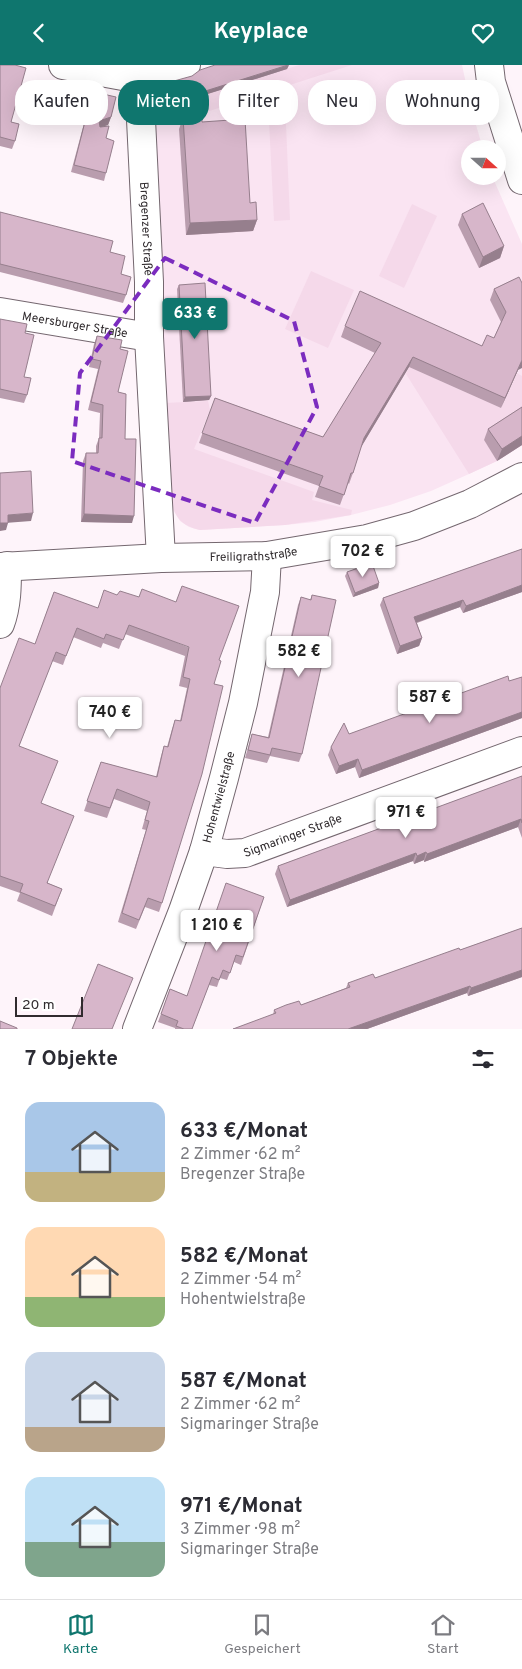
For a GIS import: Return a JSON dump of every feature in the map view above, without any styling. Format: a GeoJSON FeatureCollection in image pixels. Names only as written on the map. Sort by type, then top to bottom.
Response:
{"type":"FeatureCollection","features":[{"type":"Feature","properties":{"kind":"street"},"geometry":{"type":"LineString","coordinates":[[63,65],[140,79],[186,65]]}},
{"type":"Feature","properties":{"kind":"street"},"geometry":{"type":"LineString","coordinates":[[489,65],[491,82],[522,180]]}},
{"type":"Feature","properties":{"kind":"street","name":"Bregenzer Straße"},"geometry":{"type":"LineString","coordinates":[[140,79],[149,282],[149,337],[161,558]]}},
{"type":"Feature","properties":{"kind":"street","name":"Meersburger Straße"},"geometry":{"type":"LineString","coordinates":[[0,312],[149,337]]}},
{"type":"Feature","properties":{"kind":"street","name":"Freiligrathstraße"},"geometry":{"type":"LineString","coordinates":[[3,566],[161,558],[267,556],[368,539],[414,526],[470,504],[522,477]]}},
{"type":"Feature","properties":{"kind":"street","name":"Hohentwielstraße"},"geometry":{"type":"LineString","coordinates":[[138,1029],[204,851],[224,779],[243,703],[265,592],[267,556]]}},
{"type":"Feature","properties":{"kind":"street"},"geometry":{"type":"LineString","coordinates":[[0,624],[4,613],[6,593],[3,566]]}},
{"type":"Feature","properties":{"kind":"street","name":"Sigmaringer Straße"},"geometry":{"type":"LineString","coordinates":[[204,851],[227,854],[245,853],[522,751]]}},
{"type":"Feature","properties":{"kind":"highlighted area"},"geometry":{"type":"Polygon","coordinates":[[[165,258],[294,321],[317,407],[255,523],[72,461],[80,373],[165,258]]]}},
{"type":"Feature","properties":{"kind":"shaded area"},"geometry":{"type":"Polygon","coordinates":[[[286,65],[462,65],[465,80],[386,80],[386,125],[476,125],[480,140],[461,140],[461,185],[496,185],[522,244],[522,445],[497,461],[431,491],[390,505],[351,515],[315,522],[285,525],[200,530],[189,527],[180,521],[173,510],[170,499],[152,125],[209,125],[209,92],[219,89],[219,125],[298,125],[298,80],[244,80],[286,65]]]}},
{"type":"Feature","properties":{"kind":"shaded area"},"geometry":{"type":"Polygon","coordinates":[[[299,65],[352,65],[298,82],[298,80],[252,80],[299,65]]]}},
{"type":"Feature","properties":{"kind":"shaded area"},"geometry":{"type":"Polygon","coordinates":[[[219,91],[219,108],[209,111],[209,94],[219,91]]]}},
{"type":"Feature","properties":{"kind":"shaded area"},"geometry":{"type":"Polygon","coordinates":[[[269,125],[286,125],[290,220],[274,221],[269,125]]]}},
{"type":"Feature","properties":{"kind":"shaded area"},"geometry":{"type":"Polygon","coordinates":[[[412,204],[437,216],[404,288],[379,276],[412,204]]]}},
{"type":"Feature","properties":{"kind":"shaded area"},"geometry":{"type":"Polygon","coordinates":[[[311,271],[354,290],[328,348],[285,329],[311,271]]]}},
{"type":"Feature","properties":{"kind":"shaded area"},"geometry":{"type":"Polygon","coordinates":[[[409,367],[501,408],[517,373],[522,376],[522,415],[484,440],[497,461],[469,474],[406,374],[409,367]]]}},
{"type":"Feature","properties":{"kind":"shaded area"},"geometry":{"type":"Polygon","coordinates":[[[208,401],[210,410],[194,449],[314,492],[312,500],[352,510],[351,515],[285,525],[200,530],[183,523],[174,511],[170,499],[164,403],[208,401]]]}},
{"type":"Feature","properties":{"kind":"building"},"geometry":{"type":"Polygon","coordinates":[[[0,65],[15,65],[26,68],[23,80],[15,80],[15,108],[11,122],[19,125],[15,141],[0,137],[0,65]]]}},
{"type":"Feature","properties":{"kind":"building"},"geometry":{"type":"Polygon","coordinates":[[[215,65],[288,65],[240,80],[219,80],[219,87],[209,90],[209,80],[178,80],[192,76],[200,70],[215,65]]]}},
{"type":"Feature","properties":{"kind":"building"},"geometry":{"type":"Polygon","coordinates":[[[108,95],[116,97],[111,117],[108,118],[108,95]]]}},
{"type":"Feature","properties":{"kind":"building"},"geometry":{"type":"Polygon","coordinates":[[[219,121],[219,125],[245,125],[250,203],[256,202],[257,220],[190,223],[183,125],[209,125],[209,122],[219,121]]]}},
{"type":"Feature","properties":{"kind":"building"},"geometry":{"type":"Polygon","coordinates":[[[84,125],[109,126],[106,138],[114,141],[106,173],[74,165],[84,125]]]}},
{"type":"Feature","properties":{"kind":"building"},"geometry":{"type":"Polygon","coordinates":[[[483,203],[504,246],[483,257],[462,214],[483,203]]]}},
{"type":"Feature","properties":{"kind":"building"},"geometry":{"type":"Polygon","coordinates":[[[0,212],[113,241],[110,252],[125,256],[121,274],[131,277],[126,295],[0,264],[0,212]]]}},
{"type":"Feature","properties":{"kind":"building"},"geometry":{"type":"Polygon","coordinates":[[[519,277],[522,283],[522,360],[505,398],[413,357],[364,438],[344,495],[319,486],[323,476],[202,433],[215,398],[323,437],[381,343],[345,326],[360,291],[482,346],[487,335],[494,338],[506,312],[494,289],[519,277]]]}},
{"type":"Feature","properties":{"kind":"building"},"geometry":{"type":"Polygon","coordinates":[[[205,283],[211,396],[185,397],[179,285],[205,283]]]}},
{"type":"Feature","properties":{"kind":"building"},"geometry":{"type":"Polygon","coordinates":[[[0,319],[27,324],[25,333],[34,335],[24,377],[31,378],[27,395],[0,389],[0,319]]]}},
{"type":"Feature","properties":{"kind":"building"},"geometry":{"type":"Polygon","coordinates":[[[97,336],[122,340],[120,349],[128,351],[118,392],[126,394],[125,439],[136,439],[134,516],[84,514],[86,453],[98,453],[99,438],[102,438],[103,405],[91,402],[101,361],[92,359],[97,336]]]}},
{"type":"Feature","properties":{"kind":"building"},"geometry":{"type":"Polygon","coordinates":[[[522,407],[522,436],[502,449],[488,429],[522,407]]]}},
{"type":"Feature","properties":{"kind":"building"},"geometry":{"type":"Polygon","coordinates":[[[31,471],[33,513],[8,515],[8,523],[0,523],[0,473],[31,471]]]}},
{"type":"Feature","properties":{"kind":"building"},"geometry":{"type":"Polygon","coordinates":[[[522,549],[522,585],[466,606],[463,600],[414,617],[422,638],[400,646],[383,598],[522,549]]]}},
{"type":"Feature","properties":{"kind":"building"},"geometry":{"type":"Polygon","coordinates":[[[372,563],[379,583],[355,593],[347,572],[372,563]]]}},
{"type":"Feature","properties":{"kind":"building"},"geometry":{"type":"Polygon","coordinates":[[[182,586],[239,606],[219,660],[221,661],[214,684],[223,686],[202,774],[162,903],[148,898],[139,920],[122,913],[149,821],[145,820],[150,802],[117,789],[110,808],[87,801],[101,762],[157,777],[164,746],[168,747],[175,720],[181,721],[190,679],[183,677],[189,647],[129,625],[123,640],[106,634],[104,639],[77,628],[66,656],[56,652],[19,746],[58,761],[41,803],[74,816],[47,883],[62,889],[55,906],[20,892],[23,884],[0,876],[0,688],[19,638],[35,644],[54,592],[98,608],[104,590],[117,595],[120,591],[139,597],[142,589],[176,602],[182,586]]]}},
{"type":"Feature","properties":{"kind":"building"},"geometry":{"type":"Polygon","coordinates":[[[312,595],[336,600],[302,754],[272,748],[270,755],[248,750],[252,734],[269,738],[301,597],[311,600],[312,595]]]}},
{"type":"Feature","properties":{"kind":"building"},"geometry":{"type":"Polygon","coordinates":[[[508,676],[509,681],[522,677],[522,712],[362,770],[358,759],[339,766],[331,747],[344,723],[349,734],[508,676]]]}},
{"type":"Feature","properties":{"kind":"building"},"geometry":{"type":"Polygon","coordinates":[[[522,776],[522,823],[521,819],[427,854],[426,852],[417,856],[416,853],[290,900],[278,866],[522,776]]]}},
{"type":"Feature","properties":{"kind":"building"},"geometry":{"type":"Polygon","coordinates":[[[226,883],[264,897],[243,957],[236,955],[230,973],[223,970],[219,980],[212,977],[192,1029],[184,1029],[176,1026],[178,1021],[161,1014],[170,989],[187,996],[226,883]]]}},
{"type":"Feature","properties":{"kind":"building"},"geometry":{"type":"Polygon","coordinates":[[[522,928],[522,970],[471,988],[470,986],[348,1029],[233,1029],[276,1013],[274,1010],[286,1005],[299,1001],[301,1005],[350,987],[348,983],[373,974],[375,978],[522,928]]]}},
{"type":"Feature","properties":{"kind":"building"},"geometry":{"type":"Polygon","coordinates":[[[98,964],[133,978],[112,1029],[72,1029],[98,964]]]}},
{"type":"Feature","properties":{"kind":"building"},"geometry":{"type":"Polygon","coordinates":[[[0,1021],[17,1028],[17,1029],[0,1029],[0,1021]]]}}]}
